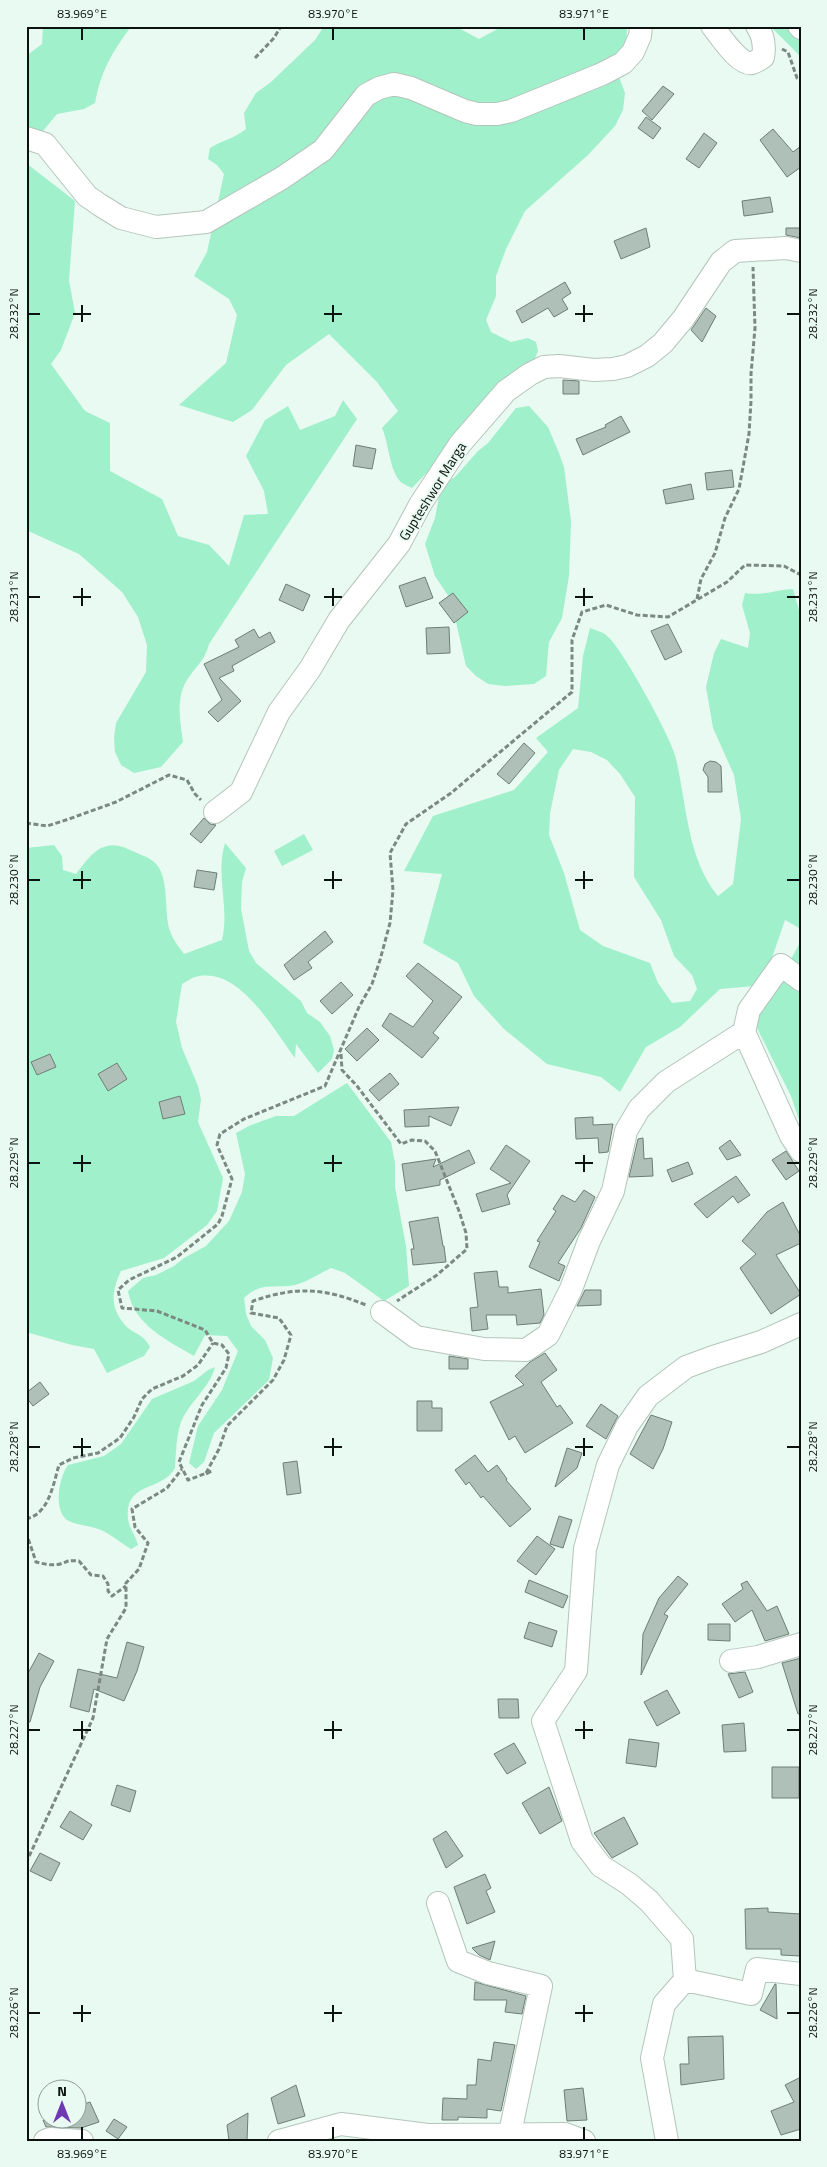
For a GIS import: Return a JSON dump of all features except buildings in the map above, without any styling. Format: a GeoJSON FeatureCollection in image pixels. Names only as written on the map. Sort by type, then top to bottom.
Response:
{"type":"FeatureCollection","features":[{"type":"Feature","properties":{"kind":"street"},"geometry":{"type":"LineString","coordinates":[[26,138],[45,144],[87,196],[121,218],[156,227],[206,222],[282,178],[323,150],[366,95],[379,88],[394,84],[411,88],[465,111],[477,114],[497,114],[512,111],[602,74],[623,63],[633,52],[640,36],[641,26]]}},
{"type":"Feature","properties":{"kind":"street"},"geometry":{"type":"LineString","coordinates":[[712,26],[739,59],[745,63],[752,63],[763,57],[760,34]]}},
{"type":"Feature","properties":{"kind":"street","name":"Gupteshwor Marga"},"geometry":{"type":"LineString","coordinates":[[215,812],[241,792],[279,712],[310,669],[339,620],[399,544],[421,503],[460,444],[506,391],[530,374],[544,368],[559,366],[594,370],[627,366],[647,356],[663,343],[683,319],[721,262],[735,251],[786,248],[801,251]]}},
{"type":"Feature","properties":{"kind":"street"},"geometry":{"type":"LineString","coordinates":[[801,980],[781,965],[749,1010],[744,1032],[792,1136],[801,1151]]}},
{"type":"Feature","properties":{"kind":"street"},"geometry":{"type":"LineString","coordinates":[[382,1312],[416,1337],[484,1349],[526,1350],[548,1335],[571,1289],[589,1241],[613,1191],[626,1131],[639,1108],[666,1082],[744,1032]]}},
{"type":"Feature","properties":{"kind":"street"},"geometry":{"type":"LineString","coordinates":[[667,2141],[652,2058],[664,2004],[685,1980],[682,1939],[649,1901],[629,1884],[601,1866],[582,1841],[543,1721],[576,1670],[585,1549],[608,1465],[627,1426],[648,1396],[686,1367],[761,1342],[801,1324]]}},
{"type":"Feature","properties":{"kind":"street"},"geometry":{"type":"LineString","coordinates":[[731,1661],[758,1657],[801,1644]]}},
{"type":"Feature","properties":{"kind":"street"},"geometry":{"type":"LineString","coordinates":[[438,1903],[458,1961],[488,1973],[541,1986],[510,2133]]}},
{"type":"Feature","properties":{"kind":"street"},"geometry":{"type":"LineString","coordinates":[[685,1980],[751,1994],[757,1969],[801,1974]]}},
{"type":"Feature","properties":{"kind":"street"},"geometry":{"type":"LineString","coordinates":[[279,2141],[341,2124],[428,2135],[565,2134],[584,2141]]}},
{"type":"Feature","properties":{"kind":"street"},"geometry":{"type":"LineString","coordinates":[[45,2141],[50,2138],[82,2141]]}},
{"type":"Feature","properties":{"kind":"street"},"geometry":{"type":"LineString","coordinates":[[648,2141],[662,2141]]}},
{"type":"Feature","properties":{"kind":"path"},"geometry":{"type":"LineString","coordinates":[[254,58],[274,38],[281,26]]}},
{"type":"Feature","properties":{"kind":"path"},"geometry":{"type":"LineString","coordinates":[[760,34],[788,52],[797,78],[801,80]]}},
{"type":"Feature","properties":{"kind":"path"},"geometry":{"type":"LineString","coordinates":[[697,599],[701,579],[715,553],[726,518],[739,489],[748,434],[755,328],[754,249]]}},
{"type":"Feature","properties":{"kind":"path"},"geometry":{"type":"LineString","coordinates":[[341,1051],[342,1070],[357,1086],[401,1144],[412,1140],[425,1141],[435,1151],[466,1233],[466,1249],[437,1274],[382,1312],[346,1297],[324,1291],[298,1290],[253,1301],[251,1313],[279,1318],[291,1335],[284,1360],[273,1380],[227,1426],[219,1449],[206,1474],[188,1480],[179,1462],[202,1405],[226,1368],[229,1354],[222,1345],[213,1343],[205,1330],[157,1311],[122,1308],[118,1290],[129,1280],[177,1257],[218,1224],[232,1179],[217,1145],[220,1134],[244,1119],[325,1086],[359,1007],[372,984],[380,960],[390,923],[393,890],[390,853],[406,824],[451,793],[572,692],[572,640],[582,612],[606,605],[637,615],[668,617],[727,582],[745,565],[784,566],[801,575]]}},
{"type":"Feature","properties":{"kind":"path"},"geometry":{"type":"LineString","coordinates":[[26,824],[47,826],[69,819],[116,802],[169,775],[187,780],[195,794],[215,812]]}},
{"type":"Feature","properties":{"kind":"path"},"geometry":{"type":"LineString","coordinates":[[26,1519],[34,1517],[44,1508],[59,1466],[73,1458],[98,1453],[120,1438],[134,1417],[142,1399],[152,1389],[183,1376],[198,1366],[213,1343]]}},
{"type":"Feature","properties":{"kind":"path"},"geometry":{"type":"LineString","coordinates":[[26,1532],[36,1562],[49,1565],[61,1564],[68,1560],[79,1561],[91,1575],[102,1576],[108,1584],[108,1591],[112,1596],[126,1588],[126,1583],[139,1569],[148,1543],[135,1527],[132,1509],[168,1488],[182,1469]]}},
{"type":"Feature","properties":{"kind":"path"},"geometry":{"type":"LineString","coordinates":[[26,1862],[93,1718],[107,1639],[126,1608],[126,1583]]}},
{"type":"Feature","properties":{"kind":"green space"},"geometry":{"type":"Polygon","coordinates":[[[43,26],[129,26],[130,28],[108,63],[100,82],[95,103],[84,109],[57,114],[43,131],[27,133],[26,56],[42,44],[43,26]]]}},
{"type":"Feature","properties":{"kind":"green space"},"geometry":{"type":"Polygon","coordinates":[[[324,26],[455,26],[479,39],[503,26],[627,26],[626,53],[613,61],[625,93],[623,110],[615,126],[588,155],[525,211],[506,249],[496,276],[496,296],[486,320],[491,332],[511,342],[528,338],[536,342],[538,351],[534,361],[412,488],[402,483],[396,475],[382,428],[398,411],[377,382],[329,334],[286,365],[252,410],[233,422],[179,405],[226,363],[237,315],[229,299],[194,276],[207,252],[224,174],[217,165],[208,159],[210,148],[246,129],[244,113],[256,93],[271,82],[315,40],[324,26]]]}},
{"type":"Feature","properties":{"kind":"green space"},"geometry":{"type":"Polygon","coordinates":[[[770,26],[801,26],[801,57],[770,26]]]}},
{"type":"Feature","properties":{"kind":"green space"},"geometry":{"type":"Polygon","coordinates":[[[26,163],[75,201],[69,280],[75,313],[61,350],[51,364],[85,411],[110,423],[110,471],[162,499],[178,536],[209,545],[229,566],[244,515],[268,514],[264,491],[246,456],[265,420],[288,406],[300,430],[335,416],[343,400],[357,419],[209,644],[203,658],[185,684],[180,700],[183,742],[161,767],[134,773],[121,765],[115,752],[114,738],[116,723],[146,672],[147,645],[138,617],[122,592],[79,554],[26,530],[26,163]]]}},
{"type":"Feature","properties":{"kind":"green space"},"geometry":{"type":"Polygon","coordinates":[[[529,406],[548,427],[564,467],[571,521],[569,576],[562,618],[549,642],[546,676],[534,684],[505,686],[488,684],[466,666],[451,600],[435,576],[425,544],[435,518],[443,484],[455,477],[478,451],[488,443],[516,408],[529,406]]]}},
{"type":"Feature","properties":{"kind":"green space"},"geometry":{"type":"Polygon","coordinates":[[[793,589],[800,614],[801,632],[801,929],[785,920],[765,978],[754,986],[720,989],[680,1027],[646,1047],[620,1092],[601,1077],[547,1064],[504,1029],[474,996],[458,963],[423,943],[442,874],[404,871],[433,816],[514,790],[548,752],[536,738],[578,708],[583,656],[590,628],[601,632],[614,643],[644,692],[664,730],[675,755],[693,847],[707,881],[718,896],[733,884],[741,819],[734,775],[713,728],[706,687],[714,653],[721,639],[748,648],[750,633],[742,605],[745,593],[793,589]],[[573,749],[559,770],[550,813],[549,835],[564,873],[580,930],[603,946],[650,963],[658,983],[672,1003],[690,1001],[697,989],[692,975],[674,956],[661,920],[634,877],[635,797],[620,774],[607,760],[591,752],[573,749]]]}},
{"type":"Feature","properties":{"kind":"green space"},"geometry":{"type":"Polygon","coordinates":[[[304,834],[313,850],[282,866],[274,851],[304,834]]]}},
{"type":"Feature","properties":{"kind":"green space"},"geometry":{"type":"Polygon","coordinates":[[[225,843],[246,868],[242,882],[241,909],[249,951],[256,963],[301,1001],[307,1013],[320,1022],[330,1036],[334,1050],[332,1059],[318,1073],[296,1044],[295,1058],[253,1002],[226,981],[211,976],[195,977],[182,984],[176,1022],[182,1048],[198,1086],[201,1099],[198,1122],[223,1178],[217,1211],[207,1225],[164,1258],[121,1271],[114,1292],[116,1312],[125,1325],[144,1339],[150,1347],[144,1356],[107,1373],[94,1349],[26,1332],[26,848],[54,845],[62,856],[63,870],[76,874],[98,850],[111,845],[128,849],[153,861],[159,867],[162,875],[170,931],[184,954],[222,940],[224,916],[221,868],[225,843]]]}},
{"type":"Feature","properties":{"kind":"green space"},"geometry":{"type":"Polygon","coordinates":[[[801,941],[801,1126],[791,1096],[755,1024],[801,941]]]}},
{"type":"Feature","properties":{"kind":"green space"},"geometry":{"type":"Polygon","coordinates":[[[347,1083],[391,1142],[395,1163],[395,1187],[406,1246],[409,1286],[384,1301],[345,1273],[331,1268],[300,1284],[262,1287],[244,1298],[246,1314],[251,1326],[265,1340],[273,1358],[269,1380],[214,1433],[204,1462],[196,1469],[189,1463],[198,1426],[222,1390],[238,1351],[227,1336],[205,1335],[194,1356],[163,1337],[144,1322],[131,1303],[128,1291],[143,1278],[156,1275],[174,1266],[206,1246],[229,1221],[242,1192],[245,1174],[236,1133],[276,1116],[294,1116],[347,1083]]]}},
{"type":"Feature","properties":{"kind":"green space"},"geometry":{"type":"Polygon","coordinates":[[[215,1367],[208,1383],[183,1417],[177,1441],[175,1468],[162,1481],[138,1492],[132,1498],[128,1507],[128,1519],[138,1545],[131,1549],[101,1530],[67,1520],[60,1509],[59,1493],[62,1477],[68,1465],[104,1456],[121,1444],[152,1399],[194,1381],[215,1367]]]}}]}
